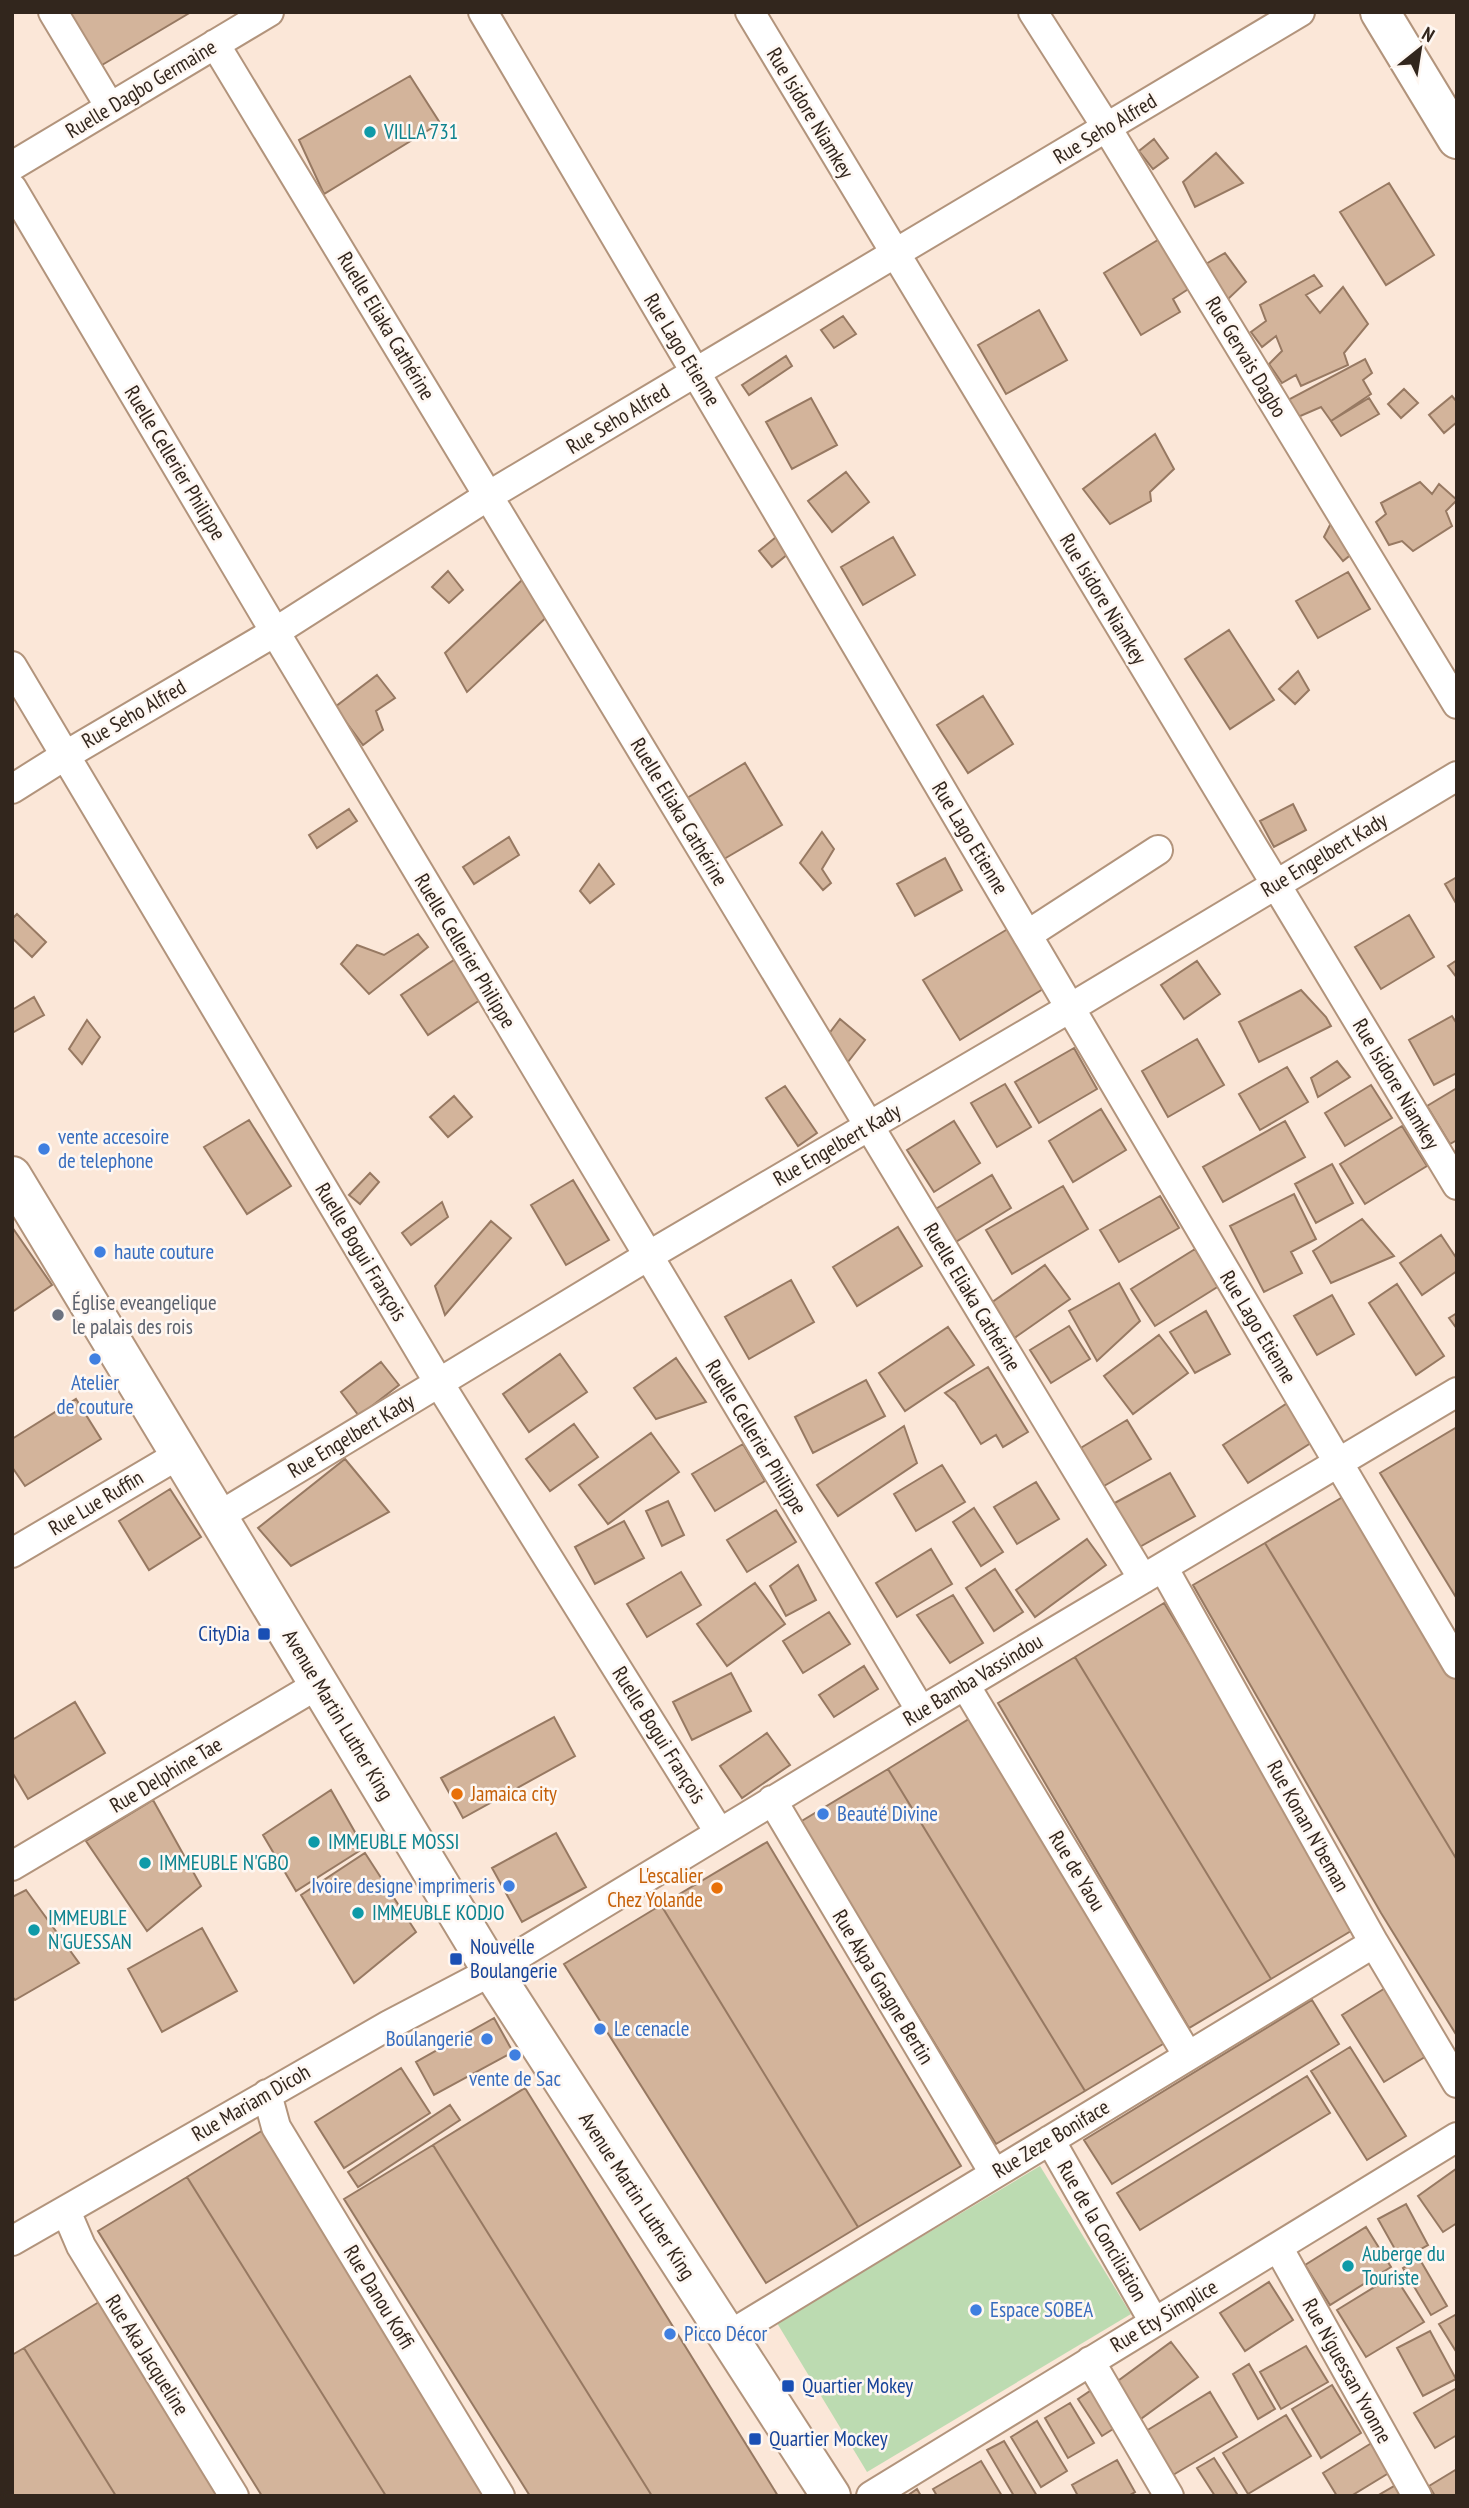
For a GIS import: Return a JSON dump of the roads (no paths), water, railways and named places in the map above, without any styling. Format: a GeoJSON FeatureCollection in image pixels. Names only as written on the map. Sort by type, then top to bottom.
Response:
{"type":"FeatureCollection","features":[{"type":"Feature","properties":{"kind":"street"},"geometry":{"type":"LineString","coordinates":[[52,12],[110,107]]}},
{"type":"Feature","properties":{"kind":"street","name":"Ruelle Dagbo Germaine"},"geometry":{"type":"LineString","coordinates":[[12,166],[269,12]]}},
{"type":"Feature","properties":{"kind":"street","name":"Rue Lago Etienne"},"geometry":{"type":"LineString","coordinates":[[483,12],[1457,1664]]}},
{"type":"Feature","properties":{"kind":"street","name":"Rue Isidore Niamkey"},"geometry":{"type":"LineString","coordinates":[[750,12],[1457,1185]]}},
{"type":"Feature","properties":{"kind":"street","name":"Rue Gervais Dagbo"},"geometry":{"type":"LineString","coordinates":[[1033,12],[1107,128],[1457,704]]}},
{"type":"Feature","properties":{"kind":"street","name":"Rue Seho Alfred"},"geometry":{"type":"LineString","coordinates":[[12,789],[275,632],[488,496],[1300,12]]}},
{"type":"Feature","properties":{"kind":"street"},"geometry":{"type":"LineString","coordinates":[[1380,12],[1457,139]]}},
{"type":"Feature","properties":{"kind":"street","name":"Ruelle Eliaka Cathérine"},"geometry":{"type":"LineString","coordinates":[[215,44],[869,1126],[1153,1573]]}},
{"type":"Feature","properties":{"kind":"street","name":"Ruelle Cellerier Philippe"},"geometry":{"type":"LineString","coordinates":[[12,188],[921,1711]]}},
{"type":"Feature","properties":{"kind":"street","name":"Ruelle Bogui François"},"geometry":{"type":"LineString","coordinates":[[12,666],[439,1383],[719,1832]]}},
{"type":"Feature","properties":{"kind":"street","name":"Rue Engelbert Kady"},"geometry":{"type":"LineString","coordinates":[[219,1516],[648,1256],[1457,776]]}},
{"type":"Feature","properties":{"kind":"street"},"geometry":{"type":"LineString","coordinates":[[1027,935],[1158,850]]}},
{"type":"Feature","properties":{"kind":"street","name":"Avenue Martin Luther King"},"geometry":{"type":"LineString","coordinates":[[12,1176],[492,1970],[831,2496]]}},
{"type":"Feature","properties":{"kind":"street","name":"Rue Bamba Vassindou"},"geometry":{"type":"LineString","coordinates":[[492,1970],[1457,1392]]}},
{"type":"Feature","properties":{"kind":"street","name":"Rue Lue Ruffin"},"geometry":{"type":"LineString","coordinates":[[12,1553],[180,1454]]}},
{"type":"Feature","properties":{"kind":"street","name":"Rue Konan N'beman"},"geometry":{"type":"LineString","coordinates":[[1153,1573],[1457,2083]]}},
{"type":"Feature","properties":{"kind":"street","name":"Rue Delphine Tae"},"geometry":{"type":"LineString","coordinates":[[12,1866],[319,1684]]}},
{"type":"Feature","properties":{"kind":"street","name":"Rue de Yaou"},"geometry":{"type":"LineString","coordinates":[[965,1685],[1188,2056]]}},
{"type":"Feature","properties":{"kind":"street","name":"Rue Akpa Gnagne Bertin"},"geometry":{"type":"LineString","coordinates":[[772,1800],[995,2174]]}},
{"type":"Feature","properties":{"kind":"street","name":"Rue Zeze Boniface"},"geometry":{"type":"LineString","coordinates":[[728,2336],[1374,1943]]}},
{"type":"Feature","properties":{"kind":"street","name":"Rue Mariam Dicoh"},"geometry":{"type":"LineString","coordinates":[[12,2241],[389,2025],[492,1970]]}},
{"type":"Feature","properties":{"kind":"street","name":"Rue Danou Koffi"},"geometry":{"type":"LineString","coordinates":[[267,2094],[276,2127],[500,2496]]}},
{"type":"Feature","properties":{"kind":"street","name":"Rue Ety Simplice"},"geometry":{"type":"LineString","coordinates":[[871,2496],[1457,2137]]}},
{"type":"Feature","properties":{"kind":"street","name":"Rue de la Conciliation"},"geometry":{"type":"LineString","coordinates":[[1050,2140],[1154,2322]]}},
{"type":"Feature","properties":{"kind":"street","name":"Rue Aka Jacqueline"},"geometry":{"type":"LineString","coordinates":[[66,2211],[81,2246],[234,2496]]}},
{"type":"Feature","properties":{"kind":"street","name":"Rue N'guessan Yvonne"},"geometry":{"type":"LineString","coordinates":[[1278,2247],[1417,2496]]}},
{"type":"Feature","properties":{"kind":"street"},"geometry":{"type":"LineString","coordinates":[[1090,2361],[1168,2496]]}},
{"type":"Feature","properties":{"kind":"place","name":"VILLA 731"},"geometry":{"type":"Point","coordinates":[370,132]}},
{"type":"Feature","properties":{"kind":"place","name":"vente accesoire de telephone"},"geometry":{"type":"Point","coordinates":[44,1149]}},
{"type":"Feature","properties":{"kind":"place","name":"haute couture"},"geometry":{"type":"Point","coordinates":[100,1252]}},
{"type":"Feature","properties":{"kind":"place","name":"Église eveangelique le palais des rois"},"geometry":{"type":"Point","coordinates":[58,1315]}},
{"type":"Feature","properties":{"kind":"place","name":"Atelier de couture"},"geometry":{"type":"Point","coordinates":[95,1359]}},
{"type":"Feature","properties":{"kind":"place","name":"CityDia"},"geometry":{"type":"Point","coordinates":[264,1634]}},
{"type":"Feature","properties":{"kind":"place","name":"Jamaica city"},"geometry":{"type":"Point","coordinates":[457,1794]}},
{"type":"Feature","properties":{"kind":"place","name":"Beauté Divine"},"geometry":{"type":"Point","coordinates":[823,1814]}},
{"type":"Feature","properties":{"kind":"place","name":"IMMEUBLE MOSSI"},"geometry":{"type":"Point","coordinates":[314,1842]}},
{"type":"Feature","properties":{"kind":"place","name":"IMMEUBLE N'GBO"},"geometry":{"type":"Point","coordinates":[145,1863]}},
{"type":"Feature","properties":{"kind":"place","name":"Ivoire designe imprimeris"},"geometry":{"type":"Point","coordinates":[509,1886]}},
{"type":"Feature","properties":{"kind":"place","name":"L'escalier Chez Yolande"},"geometry":{"type":"Point","coordinates":[717,1888]}},
{"type":"Feature","properties":{"kind":"place","name":"IMMEUBLE KODJO"},"geometry":{"type":"Point","coordinates":[358,1913]}},
{"type":"Feature","properties":{"kind":"place","name":"IMMEUBLE N'GUESSAN"},"geometry":{"type":"Point","coordinates":[34,1930]}},
{"type":"Feature","properties":{"kind":"place","name":"Nouvelle Boulangerie"},"geometry":{"type":"Point","coordinates":[456,1959]}},
{"type":"Feature","properties":{"kind":"place","name":"Le cenacle"},"geometry":{"type":"Point","coordinates":[600,2029]}},
{"type":"Feature","properties":{"kind":"place","name":"Boulangerie"},"geometry":{"type":"Point","coordinates":[487,2039]}},
{"type":"Feature","properties":{"kind":"place","name":"vente de Sac"},"geometry":{"type":"Point","coordinates":[515,2055]}},
{"type":"Feature","properties":{"kind":"place","name":"Auberge du Touriste"},"geometry":{"type":"Point","coordinates":[1348,2266]}},
{"type":"Feature","properties":{"kind":"place","name":"Espace SOBEA"},"geometry":{"type":"Point","coordinates":[976,2310]}},
{"type":"Feature","properties":{"kind":"place","name":"Picco Décor"},"geometry":{"type":"Point","coordinates":[670,2334]}},
{"type":"Feature","properties":{"kind":"place","name":"Quartier Mokey"},"geometry":{"type":"Point","coordinates":[788,2386]}},
{"type":"Feature","properties":{"kind":"place","name":"Quartier Mockey"},"geometry":{"type":"Point","coordinates":[755,2439]}}]}
